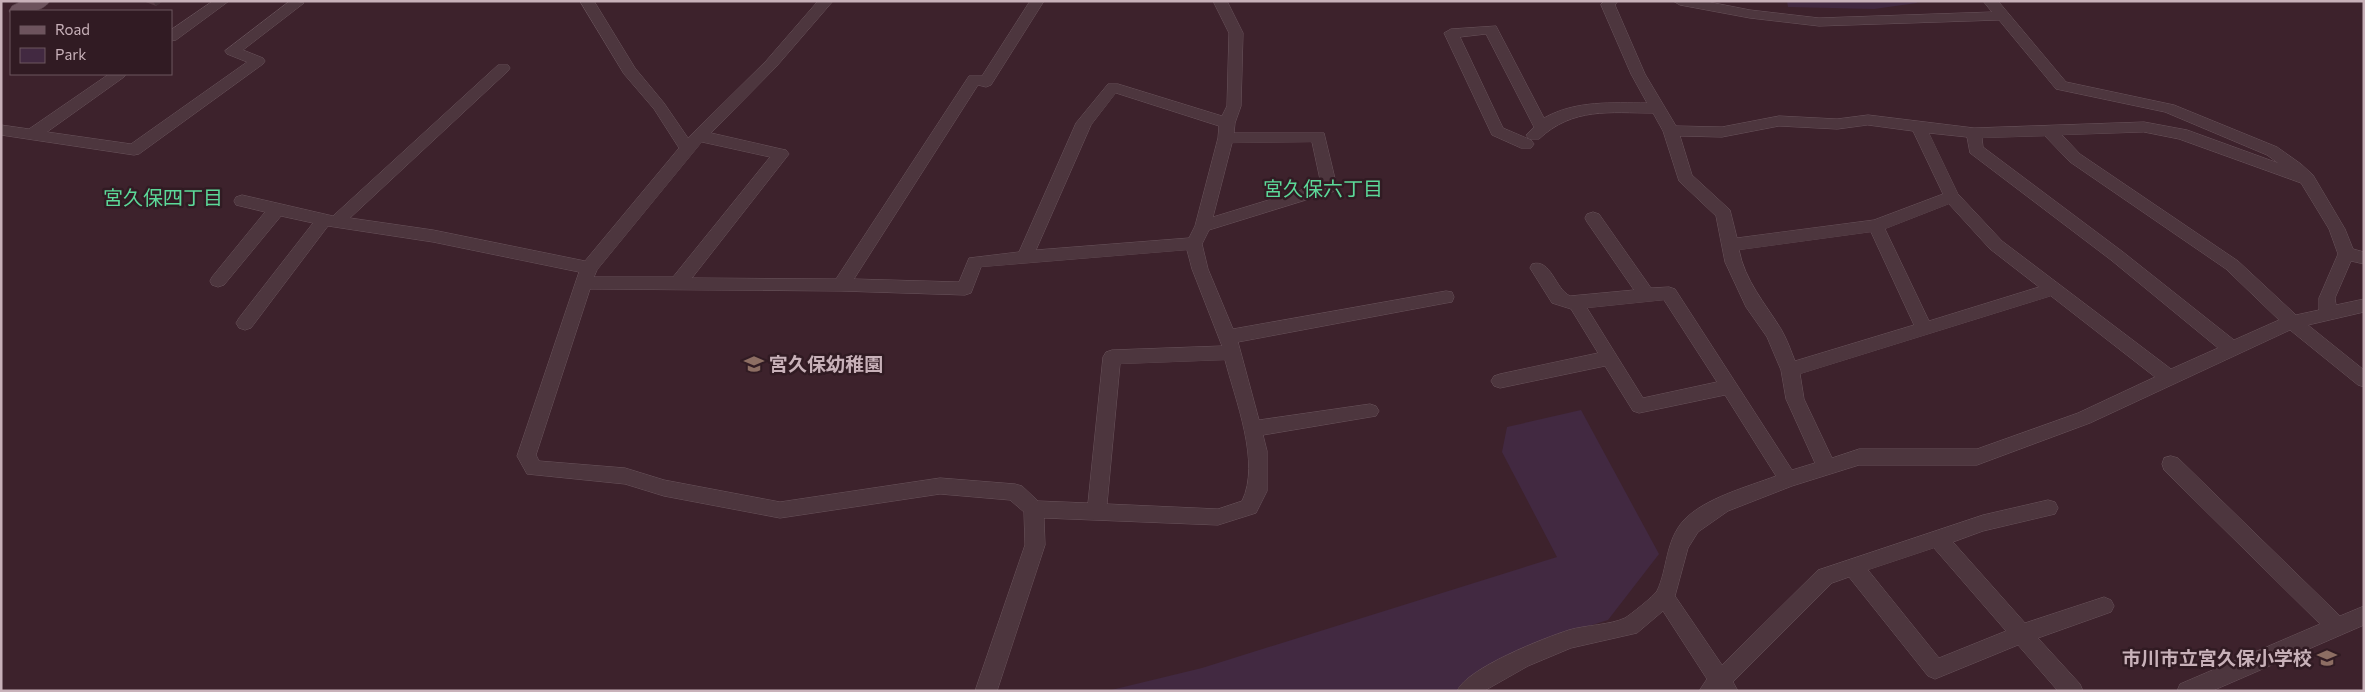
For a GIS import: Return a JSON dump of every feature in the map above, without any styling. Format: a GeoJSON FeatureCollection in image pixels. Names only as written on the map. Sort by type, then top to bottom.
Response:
{"type":"FeatureCollection","features":[{"type":"Feature","properties":{"kind":"main road"},"geometry":{"type":"LineString","coordinates":[[22,10],[39,1]]}},
{"type":"Feature","properties":{"kind":"street"},"geometry":{"type":"LineString","coordinates":[[172,36],[222,1]]}},
{"type":"Feature","properties":{"kind":"street"},"geometry":{"type":"LineString","coordinates":[[587,1],[628,71],[659,106],[688,148]]}},
{"type":"Feature","properties":{"kind":"street"},"geometry":{"type":"LineString","coordinates":[[826,1],[771,64],[688,148],[586,275],[526,456],[534,468],[625,476],[664,488],[780,510],[940,486],[1015,492],[1034,509],[1218,517],[1248,507],[1257,491],[1258,451],[1230,345],[1200,270],[1194,244],[1203,226],[1234,106],[1236,33],[1220,1]]}},
{"type":"Feature","properties":{"kind":"street"},"geometry":{"type":"LineString","coordinates":[[840,284],[974,79],[986,82],[1037,1]]}},
{"type":"Feature","properties":{"kind":"street"},"geometry":{"type":"LineString","coordinates":[[1612,1],[1608,5],[1638,74],[1671,131],[1685,177],[1724,214],[1733,262],[1752,302],[1775,334],[1790,370],[1795,399],[1826,466]]}},
{"type":"Feature","properties":{"kind":"street"},"geometry":{"type":"LineString","coordinates":[[1680,1],[1750,14],[1820,22],[2002,16]]}},
{"type":"Feature","properties":{"kind":"street"},"geometry":{"type":"LineString","coordinates":[[1990,1],[2061,86],[2169,108],[2272,151],[2296,168],[2307,179],[2337,229],[2346,254],[2327,298],[2328,315]]}},
{"type":"Feature","properties":{"kind":"street"},"geometry":{"type":"LineString","coordinates":[[1,130],[134,150],[258,61],[232,51],[296,3]]}},
{"type":"Feature","properties":{"kind":"street"},"geometry":{"type":"LineString","coordinates":[[1541,126],[1491,30],[1451,32],[1497,131],[1524,147],[1541,126],[1563,114],[1583,110],[1658,108]]}},
{"type":"Feature","properties":{"kind":"street"},"geometry":{"type":"LineString","coordinates":[[245,323],[331,220],[503,68]]}},
{"type":"Feature","properties":{"kind":"street"},"geometry":{"type":"LineString","coordinates":[[33,134],[118,75]]}},
{"type":"Feature","properties":{"kind":"street"},"geometry":{"type":"LineString","coordinates":[[1025,257],[1084,123],[1113,87],[1226,131],[1319,136],[1329,187],[1203,226]]}},
{"type":"Feature","properties":{"kind":"street"},"geometry":{"type":"LineString","coordinates":[[1671,131],[1722,132],[1779,122],[1837,124],[1868,120],[1974,133],[2144,127],[2182,134],[2307,179]]}},
{"type":"Feature","properties":{"kind":"street"},"geometry":{"type":"LineString","coordinates":[[1918,126],[1952,197],[1996,245],[2170,378]]}},
{"type":"Feature","properties":{"kind":"street"},"geometry":{"type":"LineString","coordinates":[[2047,129],[2075,158],[2232,265],[2293,323],[2364,380]]}},
{"type":"Feature","properties":{"kind":"street"},"geometry":{"type":"LineString","coordinates":[[1974,133],[1975,149],[2117,256],[2232,349]]}},
{"type":"Feature","properties":{"kind":"street"},"geometry":{"type":"LineString","coordinates":[[676,284],[781,154],[699,136]]}},
{"type":"Feature","properties":{"kind":"street"},"geometry":{"type":"LineString","coordinates":[[1730,246],[1876,226],[1952,197]]}},
{"type":"Feature","properties":{"kind":"street"},"geometry":{"type":"LineString","coordinates":[[242,201],[331,220],[432,236],[586,275],[676,284],[840,284],[965,288],[975,262],[1194,244]]}},
{"type":"Feature","properties":{"kind":"street"},"geometry":{"type":"LineString","coordinates":[[218,281],[277,209]]}},
{"type":"Feature","properties":{"kind":"street"},"geometry":{"type":"LineString","coordinates":[[1593,218],[1647,295]]}},
{"type":"Feature","properties":{"kind":"street"},"geometry":{"type":"LineString","coordinates":[[1876,226],[1924,329]]}},
{"type":"Feature","properties":{"kind":"street"},"geometry":{"type":"LineString","coordinates":[[2346,254],[2364,258]]}},
{"type":"Feature","properties":{"kind":"street"},"geometry":{"type":"LineString","coordinates":[[1538,268],[1558,298],[1568,303],[1669,293],[1788,480]]}},
{"type":"Feature","properties":{"kind":"street"},"geometry":{"type":"LineString","coordinates":[[1790,370],[2053,289]]}},
{"type":"Feature","properties":{"kind":"street"},"geometry":{"type":"LineString","coordinates":[[1097,513],[1112,357],[1230,345],[1446,297]]}},
{"type":"Feature","properties":{"kind":"street"},"geometry":{"type":"LineString","coordinates":[[1575,302],[1640,406],[1729,387]]}},
{"type":"Feature","properties":{"kind":"street"},"geometry":{"type":"LineString","coordinates":[[1468,691],[1521,659],[1570,639],[1630,626],[1665,597],[1679,545],[1690,526],[1721,505],[1826,466],[1859,457],[1977,457],[2084,418],[2283,325],[2364,305]]}},
{"type":"Feature","properties":{"kind":"street"},"geometry":{"type":"LineString","coordinates":[[1500,381],[1609,358]]}},
{"type":"Feature","properties":{"kind":"street"},"geometry":{"type":"LineString","coordinates":[[1252,429],[1370,410]]}},
{"type":"Feature","properties":{"kind":"street"},"geometry":{"type":"LineString","coordinates":[[2171,464],[2337,627]]}},
{"type":"Feature","properties":{"kind":"street"},"geometry":{"type":"LineString","coordinates":[[1665,597],[1719,687],[1825,576],[1983,523],[2048,508]]}},
{"type":"Feature","properties":{"kind":"street"},"geometry":{"type":"LineString","coordinates":[[986,691],[1035,546],[1034,509]]}},
{"type":"Feature","properties":{"kind":"street"},"geometry":{"type":"LineString","coordinates":[[1937,538],[2072,691]]}},
{"type":"Feature","properties":{"kind":"street"},"geometry":{"type":"LineString","coordinates":[[1853,567],[1935,669],[2022,634],[2104,606]]}},
{"type":"Feature","properties":{"kind":"street"},"geometry":{"type":"LineString","coordinates":[[2188,691],[2364,615]]}},
{"type":"Feature","properties":{"kind":"green space"},"geometry":{"type":"Polygon","coordinates":[[[1787,1],[1916,1],[1917,3],[1874,9],[1788,7],[1787,1]]]}},
{"type":"Feature","properties":{"kind":"green space"},"geometry":{"type":"Polygon","coordinates":[[[1581,410],[1659,554],[1608,620],[1541,641],[1464,691],[1107,691],[1202,668],[1557,557],[1502,452],[1507,427],[1581,410]]]}},
{"type":"Feature","properties":{"kind":"place","name":"宮久保幼稚園"},"geometry":{"type":"Point","coordinates":[754,364]}},
{"type":"Feature","properties":{"kind":"place","name":"市川市立宮久保小学校"},"geometry":{"type":"Point","coordinates":[2327,658]}},
{"type":"Feature","properties":{"kind":"district","name":"宮久保六丁目"},"geometry":{"type":"Point","coordinates":[1323,189]}},
{"type":"Feature","properties":{"kind":"district","name":"宮久保四丁目"},"geometry":{"type":"Point","coordinates":[163,198]}}]}
